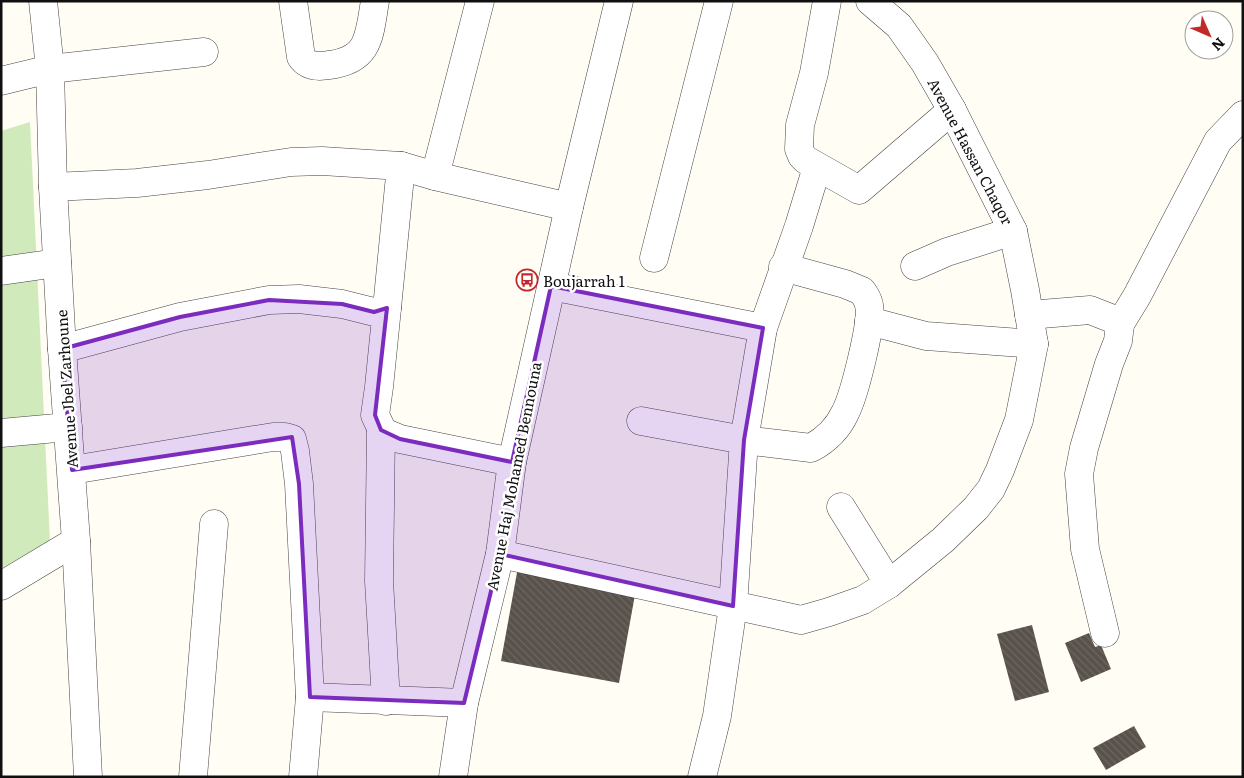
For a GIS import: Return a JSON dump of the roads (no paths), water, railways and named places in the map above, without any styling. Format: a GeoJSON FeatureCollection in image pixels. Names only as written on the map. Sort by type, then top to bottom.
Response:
{"type":"FeatureCollection","features":[{"type":"Feature","properties":{"kind":"street","name":"Avenue Jbel Zarhoune"},"geometry":{"type":"LineString","coordinates":[[43,1],[50,69],[57,263],[72,470],[88,777]]}},
{"type":"Feature","properties":{"kind":"street"},"geometry":{"type":"LineString","coordinates":[[293,1],[301,57],[311,65],[323,66],[343,64],[361,52],[367,42],[375,1]]}},
{"type":"Feature","properties":{"kind":"street"},"geometry":{"type":"LineString","coordinates":[[435,176],[480,1]]}},
{"type":"Feature","properties":{"kind":"street","name":"Avenue Haj Mohamed Bennouna"},"geometry":{"type":"LineString","coordinates":[[453,777],[464,703],[500,554],[512,462],[569,207],[619,1]]}},
{"type":"Feature","properties":{"kind":"street"},"geometry":{"type":"LineString","coordinates":[[654,258],[719,1]]}},
{"type":"Feature","properties":{"kind":"street"},"geometry":{"type":"LineString","coordinates":[[827,1],[814,73],[800,125],[799,146],[802,156],[817,167],[859,190],[952,110]]}},
{"type":"Feature","properties":{"kind":"street","name":"Avenue Hassan Chaqor"},"geometry":{"type":"LineString","coordinates":[[500,554],[801,620],[863,600],[889,584],[943,540],[976,508],[990,489],[1000,470],[1019,420],[1034,344],[1013,231],[952,110],[925,63],[899,26],[870,1]]}},
{"type":"Feature","properties":{"kind":"street"},"geometry":{"type":"LineString","coordinates":[[1,81],[50,69],[204,52]]}},
{"type":"Feature","properties":{"kind":"street"},"geometry":{"type":"LineString","coordinates":[[1105,632],[1085,549],[1079,474],[1084,448],[1109,364],[1118,341],[1120,324],[1137,296],[1218,141],[1243,115]]}},
{"type":"Feature","properties":{"kind":"street"},"geometry":{"type":"LineString","coordinates":[[53,187],[137,183],[208,176],[291,162],[322,161],[401,166],[435,176],[569,207]]}},
{"type":"Feature","properties":{"kind":"street"},"geometry":{"type":"LineString","coordinates":[[401,166],[379,387],[374,416],[382,430],[389,436],[512,462]]}},
{"type":"Feature","properties":{"kind":"street"},"geometry":{"type":"LineString","coordinates":[[702,777],[717,716],[733,606],[744,440],[763,328],[799,226],[817,167]]}},
{"type":"Feature","properties":{"kind":"street"},"geometry":{"type":"LineString","coordinates":[[915,266],[947,252],[1013,231]]}},
{"type":"Feature","properties":{"kind":"street"},"geometry":{"type":"LineString","coordinates":[[1,271],[57,263]]}},
{"type":"Feature","properties":{"kind":"street"},"geometry":{"type":"LineString","coordinates":[[641,421],[744,440],[811,448],[825,439],[841,421],[852,398],[870,306],[862,291],[845,284],[784,267]]}},
{"type":"Feature","properties":{"kind":"street"},"geometry":{"type":"LineString","coordinates":[[551,286],[763,328]]}},
{"type":"Feature","properties":{"kind":"street"},"geometry":{"type":"LineString","coordinates":[[62,349],[180,318],[269,300],[299,299],[342,304],[374,312],[387,308]]}},
{"type":"Feature","properties":{"kind":"street"},"geometry":{"type":"LineString","coordinates":[[1030,315],[1090,310],[1113,319],[1120,324]]}},
{"type":"Feature","properties":{"kind":"street"},"geometry":{"type":"LineString","coordinates":[[868,321],[926,336],[1034,344]]}},
{"type":"Feature","properties":{"kind":"street"},"geometry":{"type":"LineString","coordinates":[[1,433],[68,427]]}},
{"type":"Feature","properties":{"kind":"street"},"geometry":{"type":"LineString","coordinates":[[382,430],[379,581],[386,701]]}},
{"type":"Feature","properties":{"kind":"street"},"geometry":{"type":"LineString","coordinates":[[72,470],[273,437],[285,437],[292,440],[298,484],[310,697],[303,777]]}},
{"type":"Feature","properties":{"kind":"street"},"geometry":{"type":"LineString","coordinates":[[841,507],[889,584]]}},
{"type":"Feature","properties":{"kind":"street"},"geometry":{"type":"LineString","coordinates":[[193,777],[214,524]]}},
{"type":"Feature","properties":{"kind":"street"},"geometry":{"type":"LineString","coordinates":[[1,586],[76,540]]}},
{"type":"Feature","properties":{"kind":"street"},"geometry":{"type":"LineString","coordinates":[[310,697],[464,703]]}},
{"type":"Feature","properties":{"kind":"place","name":"Boujarrah 1"},"geometry":{"type":"Point","coordinates":[527,280]}}]}
